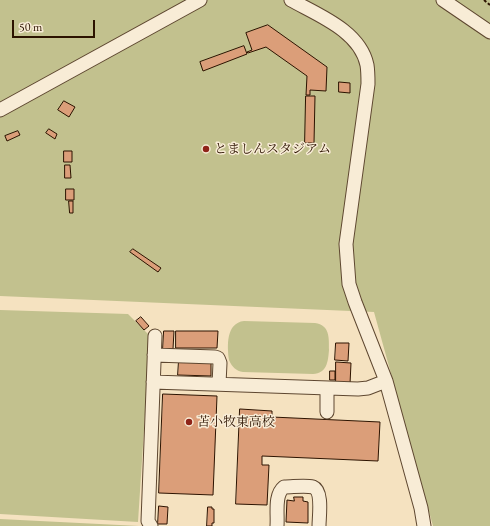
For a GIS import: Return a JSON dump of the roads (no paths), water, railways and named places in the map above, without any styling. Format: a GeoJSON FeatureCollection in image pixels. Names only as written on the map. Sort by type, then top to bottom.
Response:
{"type":"FeatureCollection","features":[{"type":"Feature","properties":{"kind":"street"},"geometry":{"type":"LineString","coordinates":[[0,110],[200,0]]}},
{"type":"Feature","properties":{"kind":"street"},"geometry":{"type":"LineString","coordinates":[[291,0],[332,22],[352,37],[362,52],[367,65],[368,84],[346,244],[349,284],[386,381],[421,508],[424,526]]}},
{"type":"Feature","properties":{"kind":"street"},"geometry":{"type":"LineString","coordinates":[[443,0],[490,32]]}},
{"type":"Feature","properties":{"kind":"street"},"geometry":{"type":"LineString","coordinates":[[151,526],[148,521],[155,336]]}},
{"type":"Feature","properties":{"kind":"street"},"geometry":{"type":"LineString","coordinates":[[154,355],[218,358],[220,363],[219,384]]}},
{"type":"Feature","properties":{"kind":"street"},"geometry":{"type":"LineString","coordinates":[[153,382],[358,389],[368,388],[386,381]]}},
{"type":"Feature","properties":{"kind":"street"},"geometry":{"type":"LineString","coordinates":[[327,388],[327,412]]}},
{"type":"Feature","properties":{"kind":"street"},"geometry":{"type":"LineString","coordinates":[[277,526],[278,496],[280,490],[284,487],[312,487],[316,489],[319,494],[319,526]]}},
{"type":"Feature","properties":{"kind":"place","name":"とましんスタジアム"},"geometry":{"type":"Point","coordinates":[206,149]}},
{"type":"Feature","properties":{"kind":"place","name":"苫小牧東高校"},"geometry":{"type":"Point","coordinates":[189,422]}}]}
